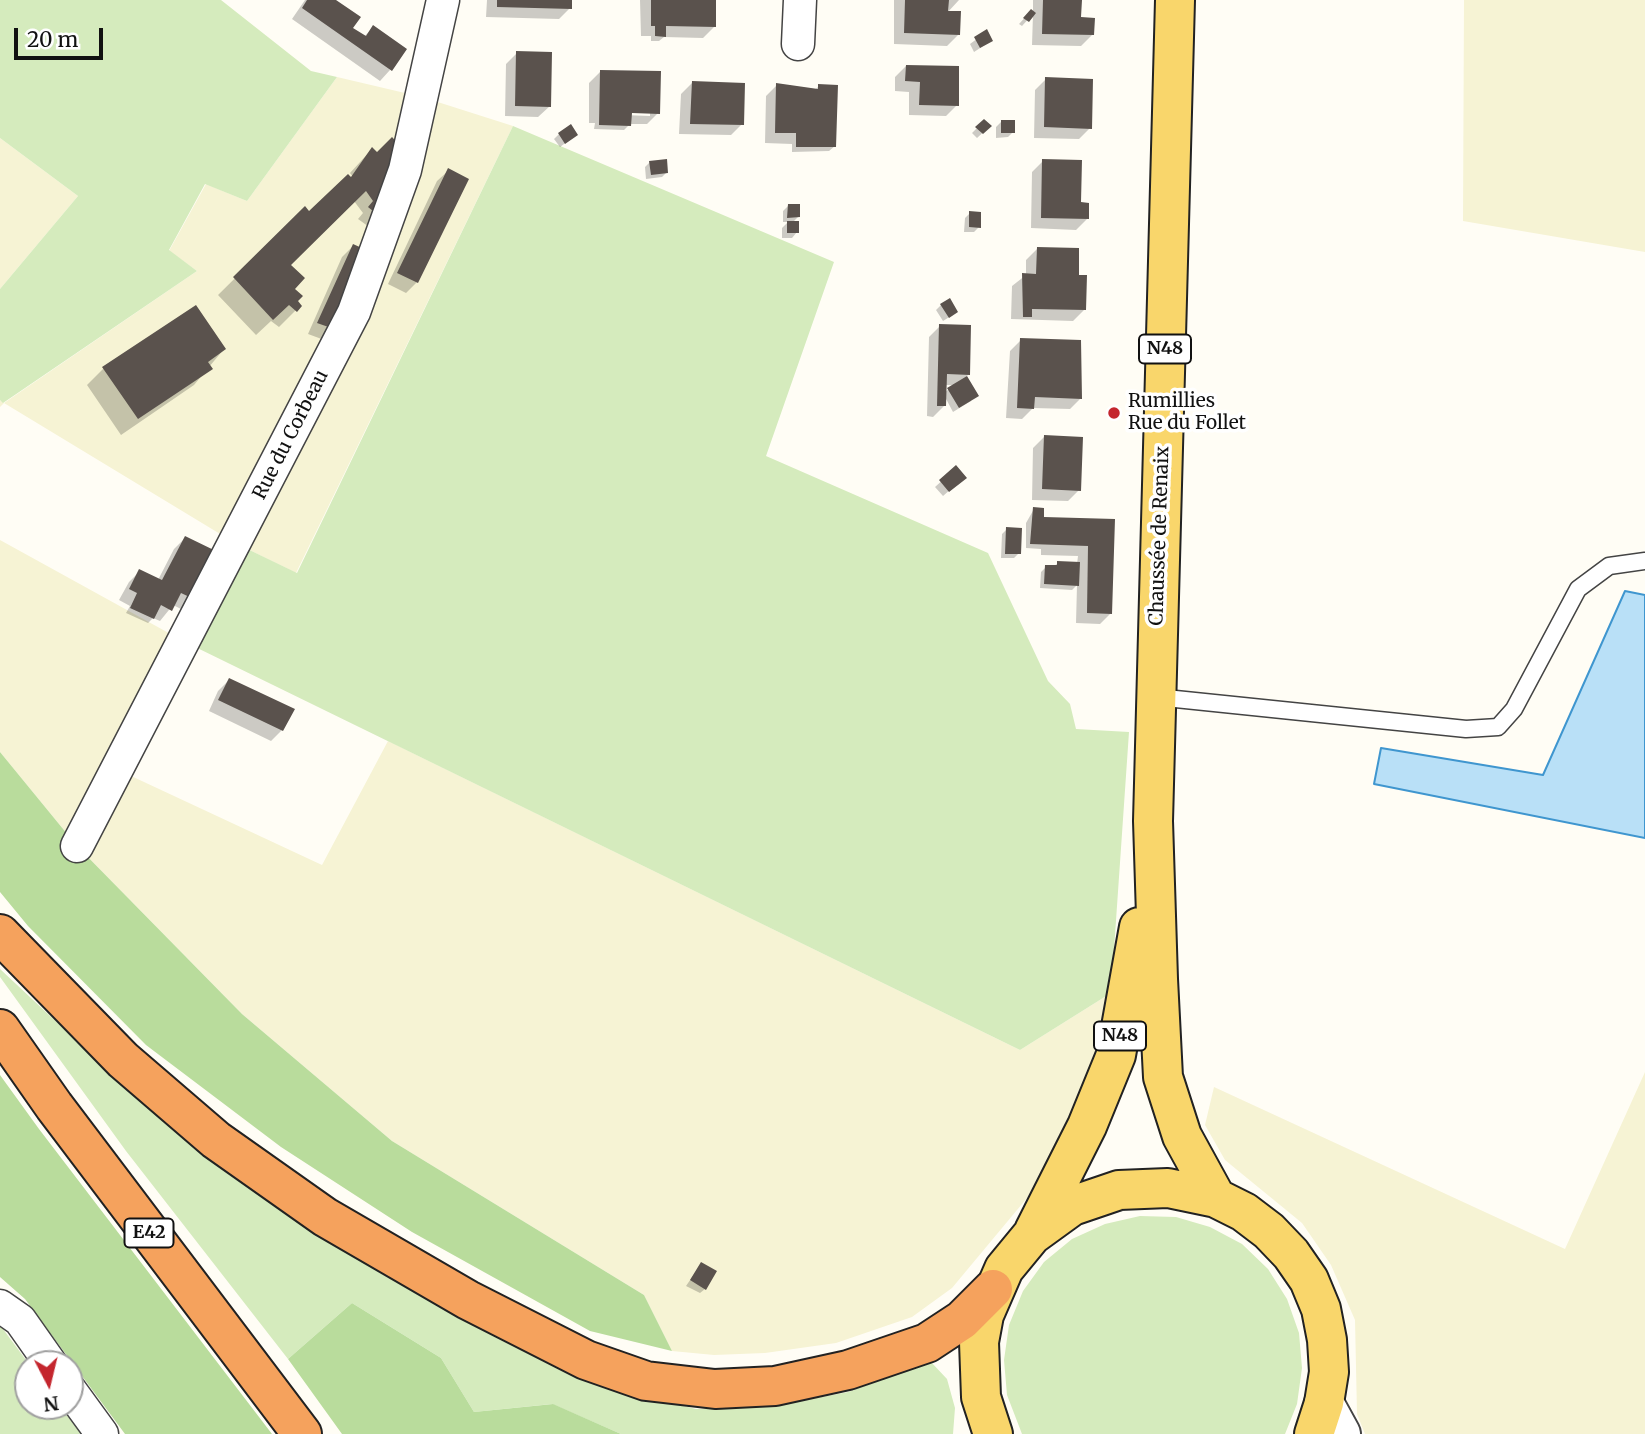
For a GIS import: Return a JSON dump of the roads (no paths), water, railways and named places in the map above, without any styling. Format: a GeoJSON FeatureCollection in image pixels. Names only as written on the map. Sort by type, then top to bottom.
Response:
{"type":"FeatureCollection","features":[{"type":"Feature","properties":{"kind":"highway"},"geometry":{"type":"LineString","coordinates":[[0,934],[123,1060],[216,1140],[325,1217],[468,1300],[586,1360],[646,1381],[715,1390],[775,1386],[848,1370],[927,1343],[962,1320],[993,1289]]}},
{"type":"Feature","properties":{"kind":"highway","name":"E42"},"geometry":{"type":"LineString","coordinates":[[0,1029],[54,1106],[302,1434]]}},
{"type":"Feature","properties":{"kind":"main road","name":"Chaussée de Renaix"},"geometry":{"type":"LineString","coordinates":[[1175,0],[1153,821],[1163,1077],[1182,1136],[1216,1198]]}},
{"type":"Feature","properties":{"kind":"main road","name":"Chaussée de Renaix"},"geometry":{"type":"LineString","coordinates":[[1032,1235],[1087,1126],[1116,1055],[1137,946],[1153,821]]}},
{"type":"Feature","properties":{"kind":"main road"},"geometry":{"type":"LineString","coordinates":[[988,1430],[977,1369],[984,1315],[993,1289],[1004,1269],[1032,1235],[1072,1206],[1119,1190],[1168,1188],[1216,1198],[1244,1212],[1269,1231],[1291,1254],[1309,1280],[1321,1309],[1328,1340],[1326,1424]]}},
{"type":"Feature","properties":{"kind":"street","name":"Rue du Corbeau"},"geometry":{"type":"LineString","coordinates":[[77,846],[354,312],[405,170],[443,0]]}},
{"type":"Feature","properties":{"kind":"street"},"geometry":{"type":"LineString","coordinates":[[798,44],[800,0]]}},
{"type":"Feature","properties":{"kind":"street"},"geometry":{"type":"LineString","coordinates":[[0,1306],[20,1320],[41,1350]]}},
{"type":"Feature","properties":{"kind":"street"},"geometry":{"type":"LineString","coordinates":[[84,1409],[102,1434]]}},
{"type":"Feature","properties":{"kind":"lane"},"geometry":{"type":"LineString","coordinates":[[1156,698],[1466,729],[1498,727],[1514,709],[1578,589],[1609,566],[1645,561]]}},
{"type":"Feature","properties":{"kind":"water"},"geometry":{"type":"Polygon","coordinates":[[[1625,591],[1645,595],[1645,838],[1374,784],[1381,748],[1543,775],[1625,591]]]}},
{"type":"Feature","properties":{"kind":"place","name":"Rumillies Rue du Follet"},"geometry":{"type":"Point","coordinates":[1114,413]}}]}
